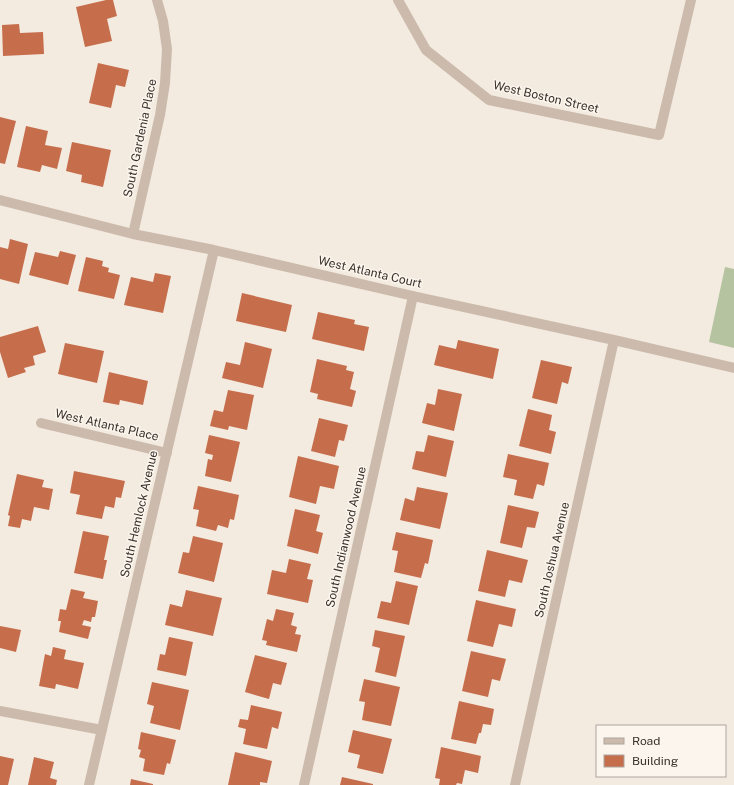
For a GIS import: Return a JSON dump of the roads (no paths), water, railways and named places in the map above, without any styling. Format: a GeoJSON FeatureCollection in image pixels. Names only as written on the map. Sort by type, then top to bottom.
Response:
{"type":"FeatureCollection","features":[{"type":"Feature","properties":{"kind":"street","name":"South Gardenia Place"},"geometry":{"type":"LineString","coordinates":[[133,234],[160,115],[165,83],[167,49],[163,20],[157,0]]}},
{"type":"Feature","properties":{"kind":"street","name":"West Boston Street"},"geometry":{"type":"LineString","coordinates":[[398,0],[426,50],[489,100],[659,135],[691,0]]}},
{"type":"Feature","properties":{"kind":"street","name":"West Atlanta Court"},"geometry":{"type":"LineString","coordinates":[[0,200],[133,234],[214,250],[734,368]]}},
{"type":"Feature","properties":{"kind":"street","name":"South Hemlock Avenue"},"geometry":{"type":"LineString","coordinates":[[89,785],[214,250]]}},
{"type":"Feature","properties":{"kind":"street","name":"South Indianwood Avenue"},"geometry":{"type":"LineString","coordinates":[[304,785],[413,296]]}},
{"type":"Feature","properties":{"kind":"street","name":"South Joshua Avenue"},"geometry":{"type":"LineString","coordinates":[[515,785],[614,340]]}},
{"type":"Feature","properties":{"kind":"street","name":"West Atlanta Place"},"geometry":{"type":"LineString","coordinates":[[41,424],[167,453]]}},
{"type":"Feature","properties":{"kind":"street"},"geometry":{"type":"LineString","coordinates":[[0,711],[102,730]]}}]}
